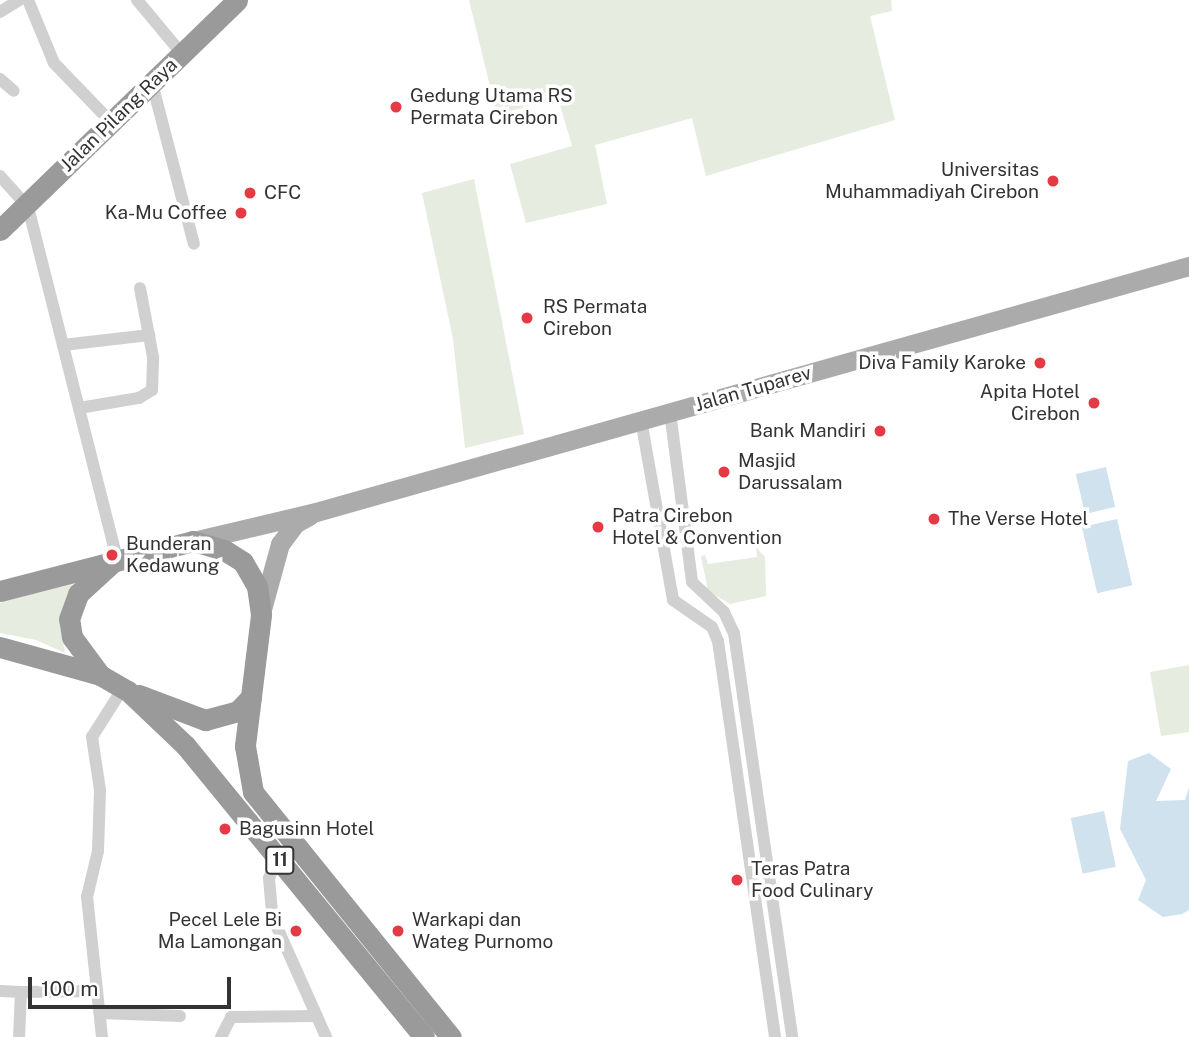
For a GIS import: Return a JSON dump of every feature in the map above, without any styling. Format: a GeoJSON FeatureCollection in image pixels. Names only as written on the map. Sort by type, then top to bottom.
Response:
{"type":"FeatureCollection","features":[{"type":"Feature","properties":{"kind":"highway","name":"Jalan Pilang Raya"},"geometry":{"type":"LineString","coordinates":[[0,230],[237,0]]}},
{"type":"Feature","properties":{"kind":"highway"},"geometry":{"type":"LineString","coordinates":[[0,591],[117,558],[193,541]]}},
{"type":"Feature","properties":{"kind":"highway","name":"11"},"geometry":{"type":"LineString","coordinates":[[193,541],[224,550],[243,562],[257,586],[261,615],[245,746],[253,792],[424,1037]]}},
{"type":"Feature","properties":{"kind":"highway"},"geometry":{"type":"LineString","coordinates":[[100,676],[72,638],[69,619],[78,594],[117,558]]}},
{"type":"Feature","properties":{"kind":"highway","name":"11"},"geometry":{"type":"LineString","coordinates":[[0,647],[100,676],[126,690],[185,745],[278,857],[449,1036]]}},
{"type":"Feature","properties":{"kind":"highway"},"geometry":{"type":"LineString","coordinates":[[126,690],[205,720],[238,711],[251,697]]}},
{"type":"Feature","properties":{"kind":"main road","name":"Jalan Tuparev"},"geometry":{"type":"LineString","coordinates":[[193,541],[316,512],[1189,267]]}},
{"type":"Feature","properties":{"kind":"main road"},"geometry":{"type":"LineString","coordinates":[[261,615],[280,544],[296,523],[316,512]]}},
{"type":"Feature","properties":{"kind":"street"},"geometry":{"type":"LineString","coordinates":[[0,12],[19,0]]}},
{"type":"Feature","properties":{"kind":"street"},"geometry":{"type":"LineString","coordinates":[[28,0],[54,63],[111,122]]}},
{"type":"Feature","properties":{"kind":"street"},"geometry":{"type":"LineString","coordinates":[[138,0],[182,54]]}},
{"type":"Feature","properties":{"kind":"street"},"geometry":{"type":"LineString","coordinates":[[0,79],[14,92]]}},
{"type":"Feature","properties":{"kind":"street"},"geometry":{"type":"LineString","coordinates":[[152,83],[194,244]]}},
{"type":"Feature","properties":{"kind":"street"},"geometry":{"type":"LineString","coordinates":[[0,176],[27,204],[117,558]]}},
{"type":"Feature","properties":{"kind":"street"},"geometry":{"type":"LineString","coordinates":[[79,408],[149,393],[155,382],[140,288]]}},
{"type":"Feature","properties":{"kind":"street"},"geometry":{"type":"LineString","coordinates":[[63,345],[149,335]]}},
{"type":"Feature","properties":{"kind":"street"},"geometry":{"type":"LineString","coordinates":[[670,412],[692,582],[730,621],[792,1037]]}},
{"type":"Feature","properties":{"kind":"street"},"geometry":{"type":"LineString","coordinates":[[641,421],[650,457],[673,600],[716,633],[775,1037]]}},
{"type":"Feature","properties":{"kind":"street"},"geometry":{"type":"LineString","coordinates":[[102,1037],[87,897],[99,851],[100,790],[92,737],[126,690]]}},
{"type":"Feature","properties":{"kind":"street"},"geometry":{"type":"LineString","coordinates":[[734,752],[751,750]]}},
{"type":"Feature","properties":{"kind":"street"},"geometry":{"type":"LineString","coordinates":[[737,774],[754,771]]}},
{"type":"Feature","properties":{"kind":"street"},"geometry":{"type":"LineString","coordinates":[[278,857],[269,878],[272,916],[326,1037]]}},
{"type":"Feature","properties":{"kind":"street"},"geometry":{"type":"LineString","coordinates":[[0,991],[97,990]]}},
{"type":"Feature","properties":{"kind":"street"},"geometry":{"type":"LineString","coordinates":[[19,1037],[21,992]]}},
{"type":"Feature","properties":{"kind":"street"},"geometry":{"type":"LineString","coordinates":[[101,1013],[180,1016]]}},
{"type":"Feature","properties":{"kind":"street"},"geometry":{"type":"LineString","coordinates":[[221,1037],[231,1017],[317,1016]]}},
{"type":"Feature","properties":{"kind":"shaded area"},"geometry":{"type":"Polygon","coordinates":[[[469,0],[891,0],[892,11],[870,16],[895,120],[706,176],[692,118],[595,145],[607,204],[526,223],[510,164],[572,146],[558,98],[497,115],[469,0]]]}},
{"type":"Feature","properties":{"kind":"shaded area"},"geometry":{"type":"Polygon","coordinates":[[[474,179],[524,434],[465,448],[453,339],[422,193],[474,179]]]}},
{"type":"Feature","properties":{"kind":"shaded area"},"geometry":{"type":"Polygon","coordinates":[[[756,547],[765,557],[766,596],[730,604],[708,591],[701,556],[705,555],[708,564],[757,557],[756,547]]]}},
{"type":"Feature","properties":{"kind":"shaded area"},"geometry":{"type":"Polygon","coordinates":[[[78,581],[60,626],[65,653],[36,640],[0,633],[0,603],[78,581]]]}},
{"type":"Feature","properties":{"kind":"shaded area"},"geometry":{"type":"Polygon","coordinates":[[[1189,665],[1189,732],[1161,736],[1150,672],[1189,665]]]}},
{"type":"Feature","properties":{"kind":"water"},"geometry":{"type":"Polygon","coordinates":[[[1106,467],[1115,507],[1085,514],[1076,474],[1106,467]]]}},
{"type":"Feature","properties":{"kind":"water"},"geometry":{"type":"Polygon","coordinates":[[[1117,519],[1132,585],[1097,593],[1082,527],[1117,519]]]}},
{"type":"Feature","properties":{"kind":"water"},"geometry":{"type":"Polygon","coordinates":[[[1149,753],[1171,769],[1156,801],[1185,800],[1189,787],[1189,910],[1163,917],[1138,900],[1146,880],[1120,829],[1128,761],[1149,753]]]}},
{"type":"Feature","properties":{"kind":"water"},"geometry":{"type":"Polygon","coordinates":[[[1104,811],[1116,867],[1083,874],[1071,818],[1104,811]]]}},
{"type":"Feature","properties":{"kind":"place","name":"Gedung Utama RS Permata Cirebon"},"geometry":{"type":"Point","coordinates":[396,107]}},
{"type":"Feature","properties":{"kind":"place","name":"Universitas Muhammadiyah Cirebon"},"geometry":{"type":"Point","coordinates":[1053,181]}},
{"type":"Feature","properties":{"kind":"place","name":"CFC"},"geometry":{"type":"Point","coordinates":[250,193]}},
{"type":"Feature","properties":{"kind":"place","name":"Ka-Mu Coffee"},"geometry":{"type":"Point","coordinates":[241,213]}},
{"type":"Feature","properties":{"kind":"place","name":"RS Permata Cirebon"},"geometry":{"type":"Point","coordinates":[527,318]}},
{"type":"Feature","properties":{"kind":"place","name":"Diva Family Karoke"},"geometry":{"type":"Point","coordinates":[1040,363]}},
{"type":"Feature","properties":{"kind":"place","name":"Apita Hotel Cirebon"},"geometry":{"type":"Point","coordinates":[1094,403]}},
{"type":"Feature","properties":{"kind":"place","name":"Bank Mandiri"},"geometry":{"type":"Point","coordinates":[880,431]}},
{"type":"Feature","properties":{"kind":"place","name":"Masjid Darussalam"},"geometry":{"type":"Point","coordinates":[724,472]}},
{"type":"Feature","properties":{"kind":"place","name":"The Verse Hotel"},"geometry":{"type":"Point","coordinates":[934,519]}},
{"type":"Feature","properties":{"kind":"place","name":"Patra Cirebon Hotel & Convention"},"geometry":{"type":"Point","coordinates":[598,527]}},
{"type":"Feature","properties":{"kind":"place","name":"Bunderan Kedawung"},"geometry":{"type":"Point","coordinates":[112,555]}},
{"type":"Feature","properties":{"kind":"place","name":"Bagusinn Hotel"},"geometry":{"type":"Point","coordinates":[225,829]}},
{"type":"Feature","properties":{"kind":"place","name":"Teras Patra Food Culinary"},"geometry":{"type":"Point","coordinates":[737,880]}},
{"type":"Feature","properties":{"kind":"place","name":"Pecel Lele Bi Ma Lamongan"},"geometry":{"type":"Point","coordinates":[296,931]}},
{"type":"Feature","properties":{"kind":"place","name":"Warkapi dan Wateg Purnomo"},"geometry":{"type":"Point","coordinates":[398,931]}}]}
